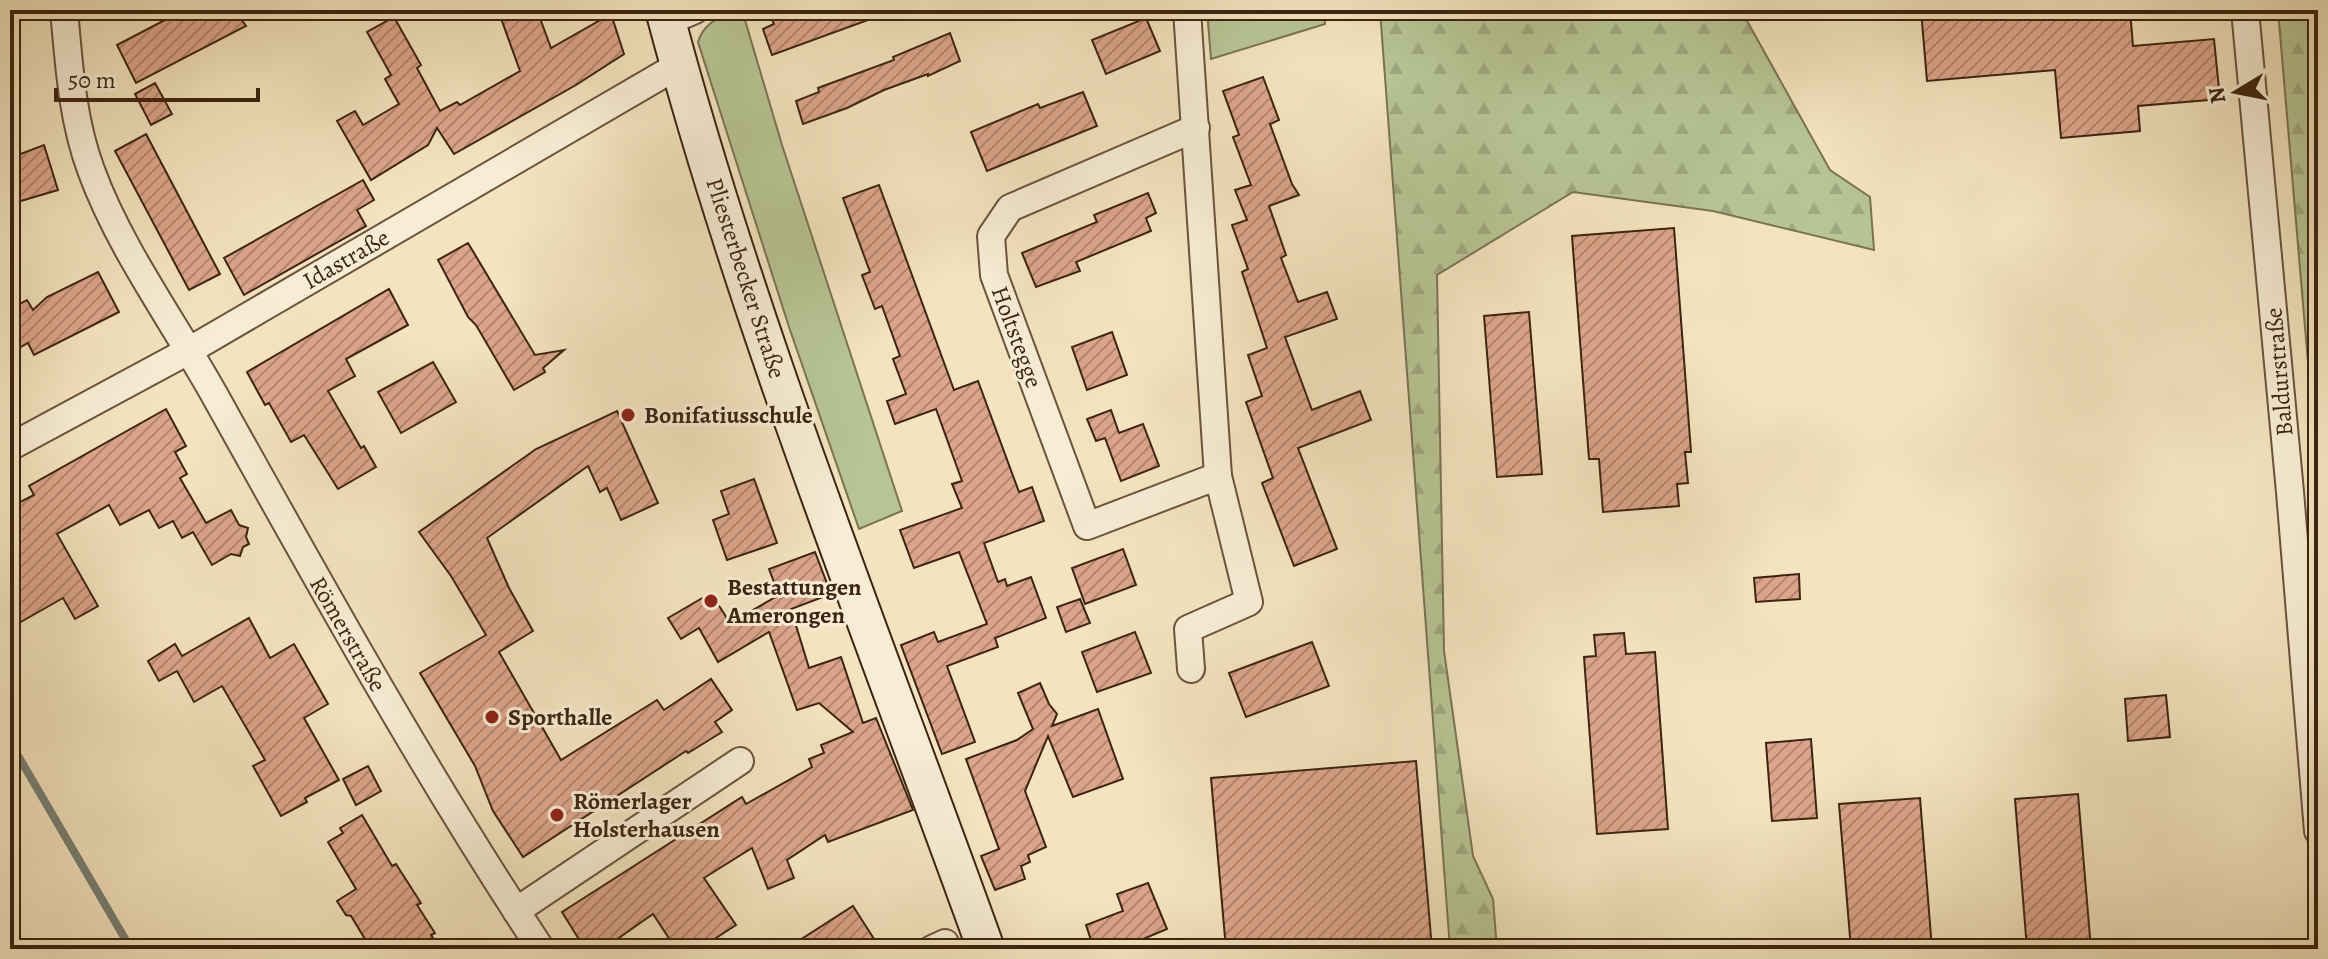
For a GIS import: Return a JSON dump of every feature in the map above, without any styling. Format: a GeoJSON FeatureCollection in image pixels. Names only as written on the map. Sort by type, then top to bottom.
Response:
{"type":"FeatureCollection","features":[{"type":"Feature","properties":{"kind":"main road","name":"Pliesterbecker Straße"},"geometry":{"type":"LineString","coordinates":[[675,14],[679,65],[784,398],[986,949]]}},
{"type":"Feature","properties":{"kind":"street","name":"Römerstraße"},"geometry":{"type":"LineString","coordinates":[[64,10],[72,99],[90,168],[114,225],[190,350],[336,615],[420,759],[541,949]]}},
{"type":"Feature","properties":{"kind":"street"},"geometry":{"type":"LineString","coordinates":[[1187,10],[1218,476],[1249,602],[1188,629],[1191,669]]}},
{"type":"Feature","properties":{"kind":"street","name":"Baldurstraße"},"geometry":{"type":"LineString","coordinates":[[2245,10],[2318,831]]}},
{"type":"Feature","properties":{"kind":"street","name":"Idastraße"},"geometry":{"type":"LineString","coordinates":[[10,447],[190,350],[679,65]]}},
{"type":"Feature","properties":{"kind":"street","name":"Holtstegge"},"geometry":{"type":"LineString","coordinates":[[1196,128],[1010,208],[991,236],[994,275],[1087,526],[1218,476]]}},
{"type":"Feature","properties":{"kind":"street"},"geometry":{"type":"LineString","coordinates":[[516,911],[740,761]]}},
{"type":"Feature","properties":{"kind":"green space"},"geometry":{"type":"Polygon","coordinates":[[[734,10],[742,10],[782,145],[902,511],[859,529],[789,327],[698,42],[707,26],[734,10]]]}},
{"type":"Feature","properties":{"kind":"green space"},"geometry":{"type":"Polygon","coordinates":[[[1207,10],[1324,10],[1325,24],[1211,59],[1207,10]]]}},
{"type":"Feature","properties":{"kind":"green space"},"geometry":{"type":"Polygon","coordinates":[[[1380,10],[1741,10],[1830,170],[1870,197],[1874,250],[1713,211],[1573,192],[1437,275],[1444,651],[1473,856],[1493,899],[1497,949],[1450,949],[1380,10]]]}},
{"type":"Feature","properties":{"kind":"green space"},"geometry":{"type":"Polygon","coordinates":[[[2278,10],[2318,10],[2318,480],[2278,10]]]}},
{"type":"Feature","properties":{"kind":"building"},"geometry":{"type":"Polygon","coordinates":[[[184,10],[234,10],[246,26],[136,83],[117,45],[184,10]]]}},
{"type":"Feature","properties":{"kind":"building"},"geometry":{"type":"Polygon","coordinates":[[[498,10],[537,10],[551,48],[611,14],[624,54],[454,154],[437,128],[428,145],[371,180],[337,121],[355,111],[363,125],[399,104],[385,79],[391,75],[367,32],[394,17],[421,65],[417,68],[440,111],[457,102],[460,105],[520,71],[498,10]]]}},
{"type":"Feature","properties":{"kind":"building"},"geometry":{"type":"Polygon","coordinates":[[[791,10],[890,12],[772,55],[763,29],[774,24],[771,17],[791,10]]]}},
{"type":"Feature","properties":{"kind":"building"},"geometry":{"type":"Polygon","coordinates":[[[1921,10],[2130,10],[2133,46],[2214,39],[2220,99],[2138,106],[2140,131],[2061,138],[2055,70],[1927,81],[1921,10]]]}},
{"type":"Feature","properties":{"kind":"building"},"geometry":{"type":"Polygon","coordinates":[[[1146,18],[1160,51],[1106,74],[1092,40],[1146,18]]]}},
{"type":"Feature","properties":{"kind":"building"},"geometry":{"type":"Polygon","coordinates":[[[950,33],[960,61],[803,124],[796,101],[819,92],[818,88],[894,60],[893,57],[950,33]]]}},
{"type":"Feature","properties":{"kind":"building"},"geometry":{"type":"Polygon","coordinates":[[[1263,77],[1279,120],[1270,124],[1299,195],[1269,206],[1286,255],[1281,258],[1298,302],[1327,292],[1337,319],[1285,337],[1312,410],[1360,391],[1371,420],[1298,448],[1337,549],[1294,566],[1262,483],[1273,478],[1246,402],[1262,396],[1248,355],[1267,348],[1242,272],[1248,269],[1232,225],[1247,220],[1235,190],[1251,185],[1233,137],[1239,135],[1223,91],[1263,77]]]}},
{"type":"Feature","properties":{"kind":"building"},"geometry":{"type":"Polygon","coordinates":[[[155,83],[172,114],[151,125],[135,94],[155,83]]]}},
{"type":"Feature","properties":{"kind":"building"},"geometry":{"type":"Polygon","coordinates":[[[1083,92],[1097,126],[987,171],[971,132],[1038,104],[1040,108],[1083,92]]]}},
{"type":"Feature","properties":{"kind":"building"},"geometry":{"type":"Polygon","coordinates":[[[146,134],[220,274],[189,290],[115,151],[146,134]]]}},
{"type":"Feature","properties":{"kind":"building"},"geometry":{"type":"Polygon","coordinates":[[[44,145],[58,190],[14,203],[10,191],[10,158],[44,145]]]}},
{"type":"Feature","properties":{"kind":"building"},"geometry":{"type":"Polygon","coordinates":[[[363,180],[374,200],[357,210],[366,226],[244,295],[224,258],[363,180]]]}},
{"type":"Feature","properties":{"kind":"building"},"geometry":{"type":"Polygon","coordinates":[[[879,185],[954,390],[978,381],[1019,492],[1032,487],[1044,521],[984,543],[998,582],[1005,579],[1007,586],[1031,577],[1046,618],[995,638],[998,647],[947,666],[975,742],[942,754],[901,645],[934,632],[938,642],[987,624],[959,552],[914,568],[900,530],[962,508],[952,484],[962,481],[936,409],[895,424],[887,401],[906,394],[893,359],[900,356],[882,306],[875,309],[862,275],[870,272],[843,198],[879,185]]]}},
{"type":"Feature","properties":{"kind":"building"},"geometry":{"type":"Polygon","coordinates":[[[1148,193],[1156,213],[1146,218],[1151,231],[1076,262],[1080,271],[1036,287],[1022,253],[1097,222],[1094,215],[1148,193]]]}},
{"type":"Feature","properties":{"kind":"building"},"geometry":{"type":"Polygon","coordinates":[[[1674,228],[1691,452],[1685,452],[1688,483],[1677,484],[1679,506],[1603,512],[1599,459],[1589,459],[1572,236],[1674,228]]]}},
{"type":"Feature","properties":{"kind":"building"},"geometry":{"type":"Polygon","coordinates":[[[468,243],[535,355],[564,350],[543,368],[545,372],[514,390],[476,325],[468,317],[438,260],[468,243]]]}},
{"type":"Feature","properties":{"kind":"building"},"geometry":{"type":"Polygon","coordinates":[[[98,272],[119,312],[34,355],[28,343],[10,353],[10,309],[27,300],[33,310],[47,297],[98,272]]]}},
{"type":"Feature","properties":{"kind":"building"},"geometry":{"type":"Polygon","coordinates":[[[389,289],[408,325],[346,359],[355,376],[328,391],[361,448],[364,446],[376,467],[338,489],[304,435],[291,442],[247,372],[389,289]]]}},
{"type":"Feature","properties":{"kind":"building"},"geometry":{"type":"Polygon","coordinates":[[[1529,312],[1542,474],[1497,477],[1484,316],[1529,312]]]}},
{"type":"Feature","properties":{"kind":"building"},"geometry":{"type":"Polygon","coordinates":[[[1112,332],[1127,375],[1087,390],[1072,347],[1112,332]]]}},
{"type":"Feature","properties":{"kind":"building"},"geometry":{"type":"Polygon","coordinates":[[[433,362],[456,402],[401,433],[378,392],[433,362]]]}},
{"type":"Feature","properties":{"kind":"building"},"geometry":{"type":"Polygon","coordinates":[[[166,409],[186,446],[175,452],[187,474],[180,478],[206,523],[231,510],[239,525],[248,528],[246,537],[249,544],[243,547],[240,556],[231,554],[212,565],[193,532],[182,538],[173,521],[159,528],[149,510],[120,525],[109,505],[57,534],[98,606],[75,619],[63,598],[10,628],[10,507],[34,495],[29,486],[166,409]]]}},
{"type":"Feature","properties":{"kind":"building"},"geometry":{"type":"Polygon","coordinates":[[[1111,410],[1119,433],[1143,424],[1159,466],[1121,481],[1105,438],[1096,441],[1087,419],[1111,410]]]}},
{"type":"Feature","properties":{"kind":"building"},"geometry":{"type":"Polygon","coordinates":[[[617,411],[658,503],[621,520],[607,488],[600,492],[588,466],[487,538],[509,588],[533,631],[499,652],[561,760],[657,700],[664,710],[711,679],[732,710],[715,722],[722,732],[688,753],[686,751],[523,857],[493,811],[475,766],[420,673],[486,635],[451,576],[419,532],[536,449],[617,411]]]}},
{"type":"Feature","properties":{"kind":"building"},"geometry":{"type":"Polygon","coordinates":[[[754,479],[777,543],[727,560],[713,520],[729,514],[721,491],[754,479]]]}},
{"type":"Feature","properties":{"kind":"building"},"geometry":{"type":"Polygon","coordinates":[[[1123,549],[1136,585],[1085,604],[1072,568],[1123,549]]]}},
{"type":"Feature","properties":{"kind":"building"},"geometry":{"type":"Polygon","coordinates":[[[815,552],[831,594],[791,609],[809,668],[841,657],[863,723],[876,718],[913,810],[828,842],[825,835],[787,860],[794,878],[768,889],[752,848],[704,878],[736,925],[699,949],[676,949],[653,914],[616,940],[623,949],[585,949],[562,912],[742,797],[746,804],[812,767],[809,759],[824,753],[821,745],[853,732],[819,703],[797,710],[769,632],[718,662],[699,628],[681,639],[668,618],[711,593],[730,623],[779,595],[769,569],[815,552]]]}},
{"type":"Feature","properties":{"kind":"building"},"geometry":{"type":"Polygon","coordinates":[[[1799,574],[1800,599],[1756,602],[1754,578],[1799,574]]]}},
{"type":"Feature","properties":{"kind":"building"},"geometry":{"type":"Polygon","coordinates":[[[1080,599],[1090,623],[1066,632],[1057,607],[1080,599]]]}},
{"type":"Feature","properties":{"kind":"building"},"geometry":{"type":"Polygon","coordinates":[[[249,618],[270,658],[294,644],[328,704],[304,718],[339,780],[305,798],[307,802],[281,816],[253,766],[265,760],[222,686],[194,702],[177,671],[159,681],[148,661],[175,644],[182,656],[249,618]]]}},
{"type":"Feature","properties":{"kind":"building"},"geometry":{"type":"Polygon","coordinates":[[[1135,632],[1151,673],[1097,692],[1082,652],[1135,632]]]}},
{"type":"Feature","properties":{"kind":"building"},"geometry":{"type":"Polygon","coordinates":[[[1624,633],[1626,654],[1655,652],[1668,829],[1597,834],[1584,657],[1596,656],[1594,635],[1624,633]]]}},
{"type":"Feature","properties":{"kind":"building"},"geometry":{"type":"Polygon","coordinates":[[[1312,642],[1329,686],[1246,717],[1229,673],[1312,642]]]}},
{"type":"Feature","properties":{"kind":"building"},"geometry":{"type":"Polygon","coordinates":[[[1040,683],[1057,714],[1052,726],[1098,709],[1123,779],[1073,797],[1048,736],[1025,791],[1046,847],[1028,855],[1030,862],[1021,866],[1025,879],[995,890],[981,856],[999,849],[966,759],[1017,740],[1033,729],[1018,693],[1040,683]]]}},
{"type":"Feature","properties":{"kind":"building"},"geometry":{"type":"Polygon","coordinates":[[[2166,695],[2170,737],[2128,741],[2125,699],[2166,695]]]}},
{"type":"Feature","properties":{"kind":"building"},"geometry":{"type":"Polygon","coordinates":[[[1811,739],[1817,818],[1772,821],[1766,743],[1811,739]]]}},
{"type":"Feature","properties":{"kind":"building"},"geometry":{"type":"Polygon","coordinates":[[[1416,761],[1432,949],[1226,949],[1211,778],[1416,761]]]}},
{"type":"Feature","properties":{"kind":"building"},"geometry":{"type":"Polygon","coordinates":[[[368,766],[381,791],[356,805],[343,779],[368,766]]]}},
{"type":"Feature","properties":{"kind":"building"},"geometry":{"type":"Polygon","coordinates":[[[2078,794],[2091,949],[2027,949],[2015,799],[2078,794]]]}},
{"type":"Feature","properties":{"kind":"building"},"geometry":{"type":"Polygon","coordinates":[[[1920,798],[1932,949],[1851,949],[1839,804],[1920,798]]]}},
{"type":"Feature","properties":{"kind":"building"},"geometry":{"type":"Polygon","coordinates":[[[362,815],[392,866],[396,864],[421,903],[417,905],[435,933],[431,935],[440,949],[371,949],[351,916],[346,915],[337,901],[356,889],[328,842],[343,833],[340,828],[362,815]]]}},
{"type":"Feature","properties":{"kind":"building"},"geometry":{"type":"Polygon","coordinates":[[[1148,883],[1167,929],[1127,949],[1094,949],[1086,925],[1123,911],[1117,894],[1148,883]]]}},
{"type":"Feature","properties":{"kind":"building"},"geometry":{"type":"Polygon","coordinates":[[[853,906],[874,939],[858,949],[786,949],[853,906]]]}},
{"type":"Feature","properties":{"kind":"waterway"},"geometry":{"type":"LineString","coordinates":[[10,742],[131,949]]}},
{"type":"Feature","properties":{"kind":"place","name":"Bonifatiusschule"},"geometry":{"type":"Point","coordinates":[628,415]}},
{"type":"Feature","properties":{"kind":"place","name":"Bestattungen Amerongen"},"geometry":{"type":"Point","coordinates":[711,601]}},
{"type":"Feature","properties":{"kind":"place","name":"Sporthalle"},"geometry":{"type":"Point","coordinates":[492,717]}},
{"type":"Feature","properties":{"kind":"place","name":"Römerlager Holsterhausen"},"geometry":{"type":"Point","coordinates":[557,815]}}]}
